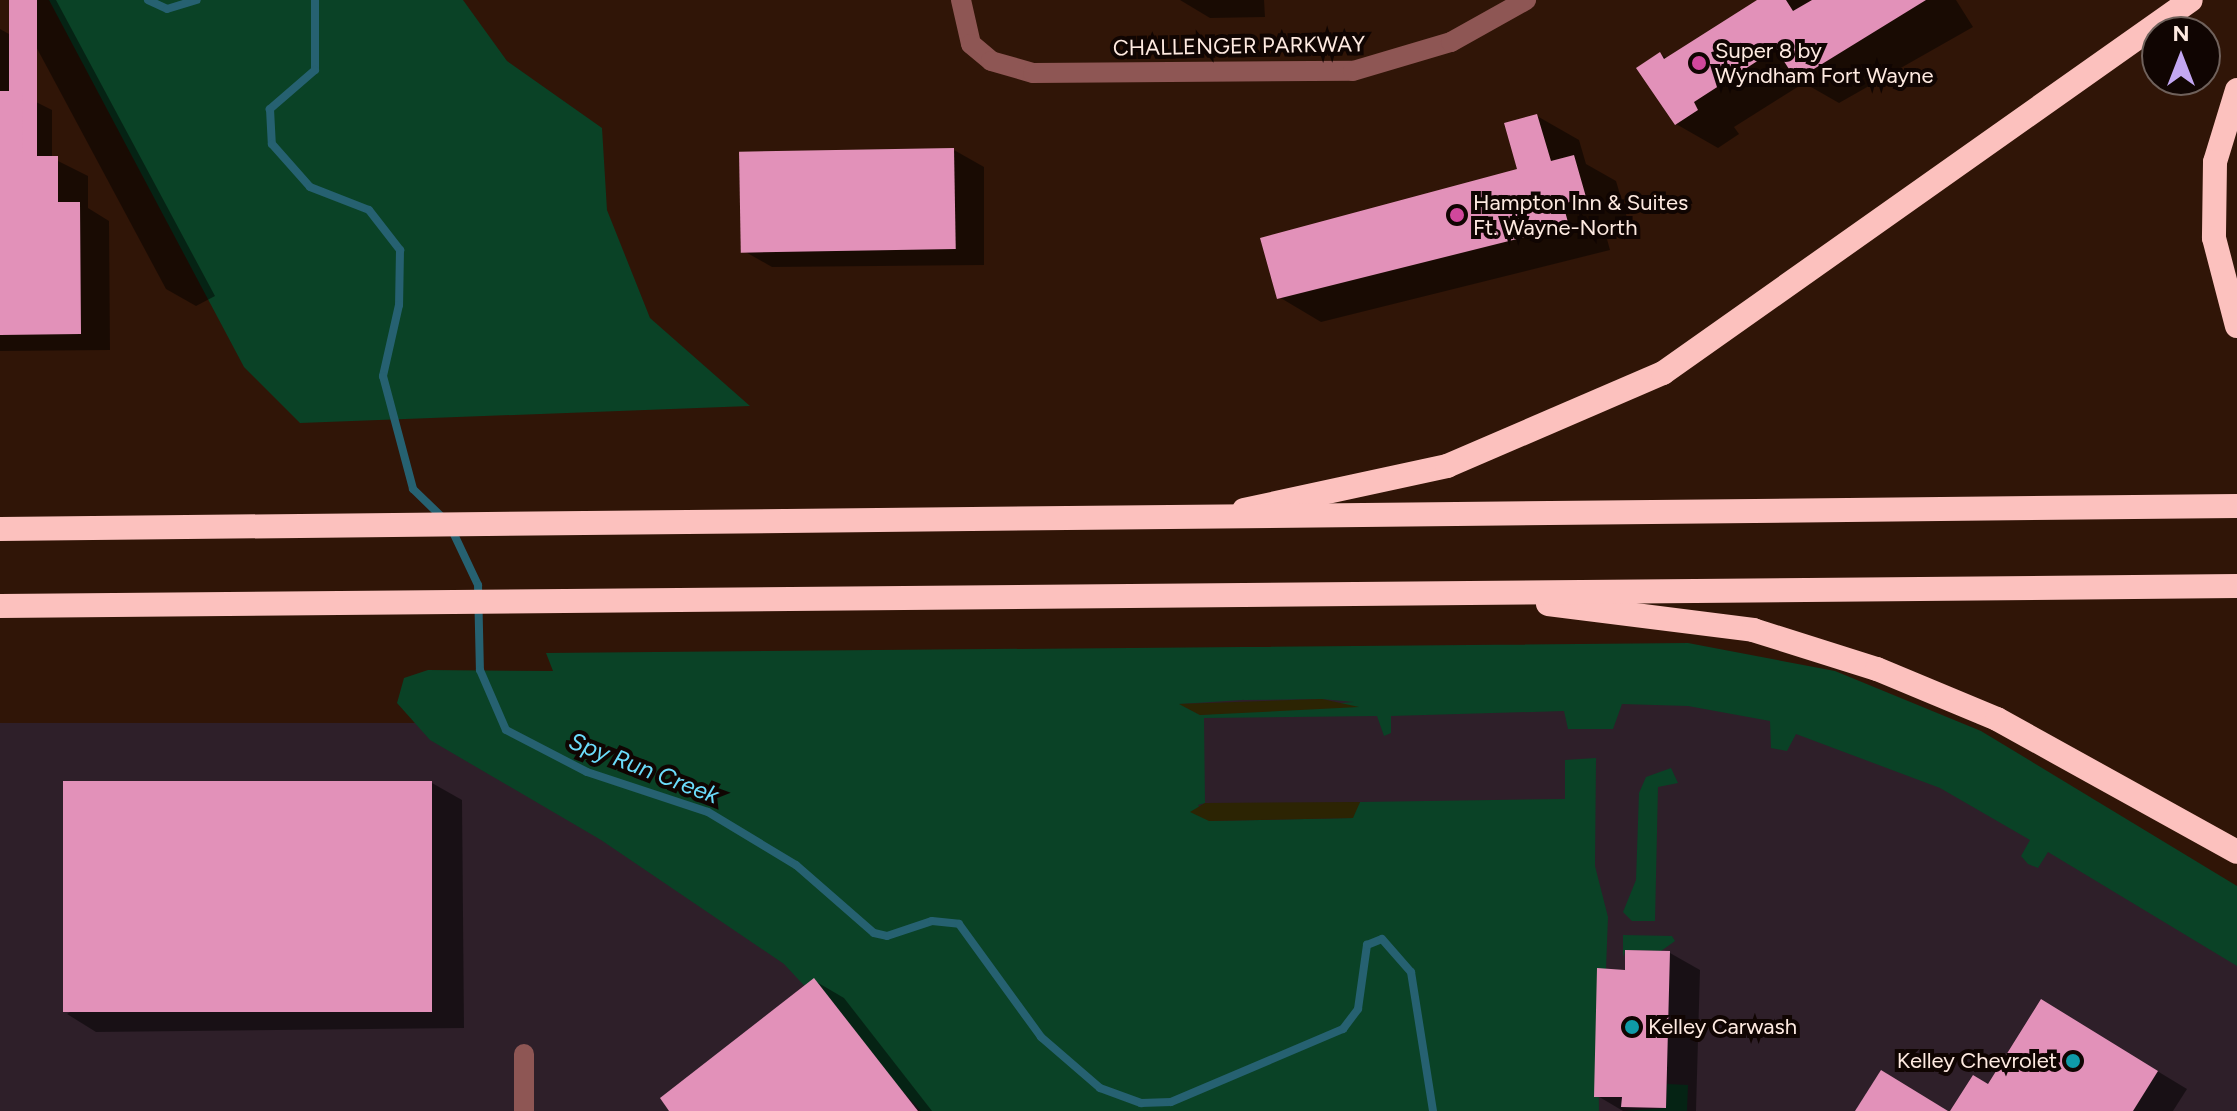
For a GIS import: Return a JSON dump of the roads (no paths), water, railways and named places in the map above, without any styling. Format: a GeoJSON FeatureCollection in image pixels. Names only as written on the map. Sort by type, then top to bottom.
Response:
{"type":"FeatureCollection","features":[{"type":"Feature","properties":{"kind":"highway"},"geometry":{"type":"LineString","coordinates":[[1222,518],[1286,497],[1447,466],[1663,373],[2191,0]]}},
{"type":"Feature","properties":{"kind":"highway"},"geometry":{"type":"LineString","coordinates":[[2237,90],[2215,162],[2214,238],[2237,326]]}},
{"type":"Feature","properties":{"kind":"highway"},"geometry":{"type":"LineString","coordinates":[[0,529],[2237,506]]}},
{"type":"Feature","properties":{"kind":"highway"},"geometry":{"type":"LineString","coordinates":[[0,606],[2237,586]]}},
{"type":"Feature","properties":{"kind":"highway"},"geometry":{"type":"LineString","coordinates":[[1454,592],[1753,630],[1877,669],[1997,719],[2237,852]]}},
{"type":"Feature","properties":{"kind":"street","name":"CHALLENGER PARKWAY"},"geometry":{"type":"LineString","coordinates":[[961,0],[971,44],[991,61],[1033,73],[1353,71],[1451,42],[1526,0]]}},
{"type":"Feature","properties":{"kind":"street"},"geometry":{"type":"LineString","coordinates":[[524,1054],[524,1111]]}},
{"type":"Feature","properties":{"kind":"waterway","name":"Spy Run Creek"},"geometry":{"type":"LineString","coordinates":[[148,0],[167,9],[197,0]]}},
{"type":"Feature","properties":{"kind":"waterway","name":"Spy Run Creek"},"geometry":{"type":"LineString","coordinates":[[315,0],[315,70],[270,109],[272,144],[310,187],[369,210],[400,250],[399,305],[383,376],[413,489],[444,519]]}},
{"type":"Feature","properties":{"kind":"waterway","name":"Spy Run Creek"},"geometry":{"type":"LineString","coordinates":[[452,530],[478,585],[480,670],[506,730],[587,772],[708,812],[796,865],[874,933],[887,936],[932,921],[959,924],[1041,1037],[1100,1088],[1141,1103],[1171,1102],[1343,1029],[1358,1009],[1367,945],[1382,939],[1411,972],[1433,1111]]}},
{"type":"Feature","properties":{"kind":"place","name":"Super 8 by Wyndham Fort Wayne"},"geometry":{"type":"Point","coordinates":[1699,63]}},
{"type":"Feature","properties":{"kind":"place","name":"Hampton Inn & Suites Ft. Wayne-North"},"geometry":{"type":"Point","coordinates":[1457,215]}},
{"type":"Feature","properties":{"kind":"place","name":"Kelley Carwash"},"geometry":{"type":"Point","coordinates":[1632,1027]}},
{"type":"Feature","properties":{"kind":"place","name":"Kelley Chevrolet"},"geometry":{"type":"Point","coordinates":[2073,1061]}}]}
